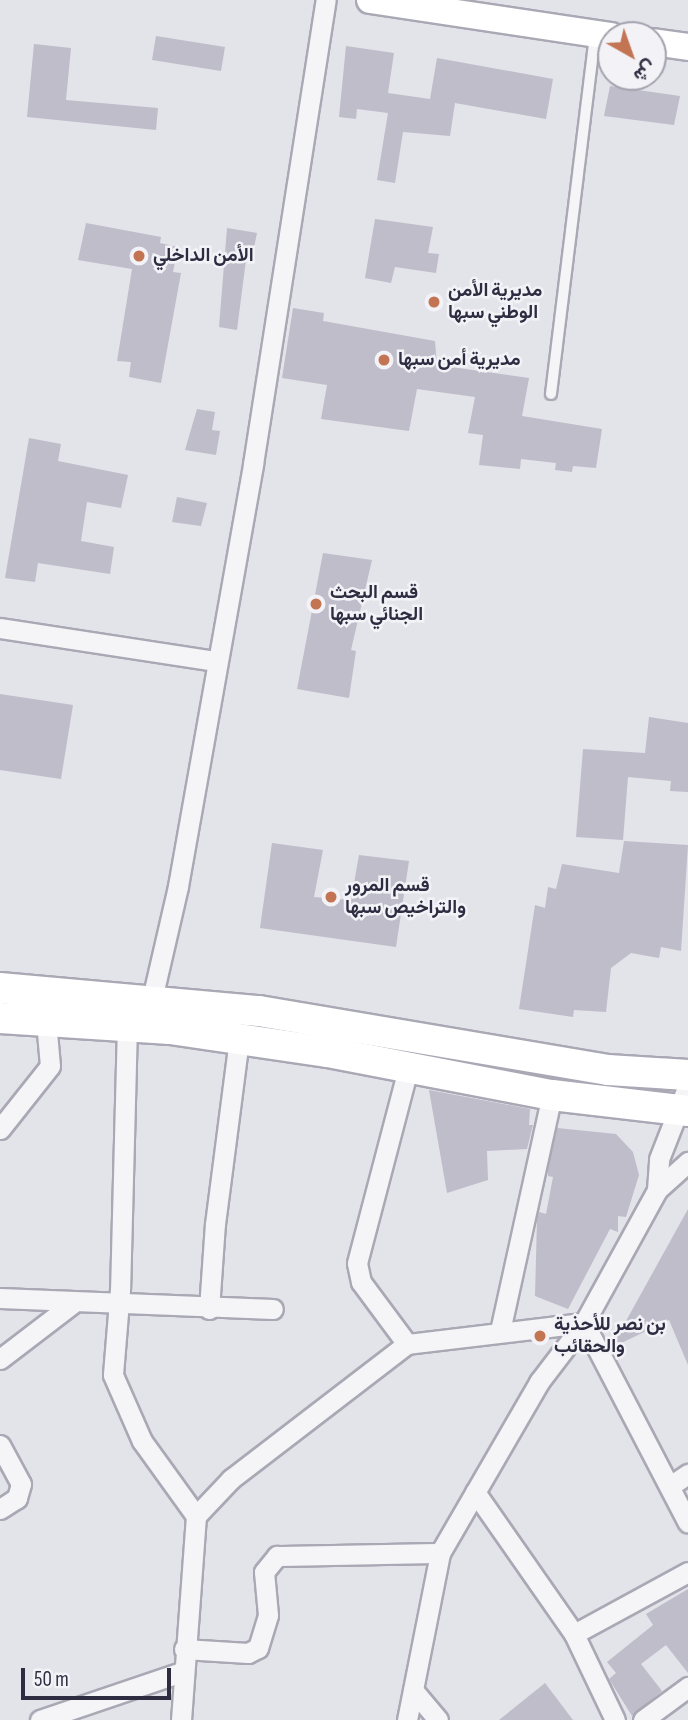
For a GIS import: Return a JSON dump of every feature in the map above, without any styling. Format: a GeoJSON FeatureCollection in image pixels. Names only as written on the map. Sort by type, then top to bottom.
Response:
{"type":"FeatureCollection","features":[{"type":"Feature","properties":{"kind":"main road"},"geometry":{"type":"LineString","coordinates":[[0,988],[239,1040],[552,1095],[684,1103]]}},
{"type":"Feature","properties":{"kind":"main road"},"geometry":{"type":"LineString","coordinates":[[0,1018],[46,1021],[259,1012],[608,1070],[688,1075]]}},
{"type":"Feature","properties":{"kind":"street"},"geometry":{"type":"LineString","coordinates":[[196,1516],[142,1441],[119,1397],[113,1375],[142,1017],[216,662],[253,464],[326,0]]}},
{"type":"Feature","properties":{"kind":"street"},"geometry":{"type":"LineString","coordinates":[[370,0],[501,10],[597,34]]}},
{"type":"Feature","properties":{"kind":"street"},"geometry":{"type":"LineString","coordinates":[[667,44],[688,47]]}},
{"type":"Feature","properties":{"kind":"street"},"geometry":{"type":"LineString","coordinates":[[0,628],[216,662]]}},
{"type":"Feature","properties":{"kind":"street"},"geometry":{"type":"LineString","coordinates":[[0,1129],[50,1066],[46,1021]]}},
{"type":"Feature","properties":{"kind":"street"},"geometry":{"type":"LineString","coordinates":[[209,1309],[215,1224],[239,1040]]}},
{"type":"Feature","properties":{"kind":"street"},"geometry":{"type":"LineString","coordinates":[[407,1344],[361,1282],[358,1263],[408,1069]]}},
{"type":"Feature","properties":{"kind":"street"},"geometry":{"type":"LineString","coordinates":[[500,1331],[552,1095]]}},
{"type":"Feature","properties":{"kind":"street"},"geometry":{"type":"LineString","coordinates":[[657,1190],[659,1159],[684,1103]]}},
{"type":"Feature","properties":{"kind":"street"},"geometry":{"type":"LineString","coordinates":[[407,1720],[440,1553],[539,1382],[584,1323],[657,1190],[688,1162]]}},
{"type":"Feature","properties":{"kind":"street"},"geometry":{"type":"LineString","coordinates":[[0,1298],[72,1304],[274,1310]]}},
{"type":"Feature","properties":{"kind":"street"},"geometry":{"type":"LineString","coordinates":[[0,1359],[72,1304]]}},
{"type":"Feature","properties":{"kind":"street"},"geometry":{"type":"LineString","coordinates":[[181,1720],[182,1672],[196,1516],[231,1479],[407,1344],[584,1323]]}},
{"type":"Feature","properties":{"kind":"street"},"geometry":{"type":"LineString","coordinates":[[584,1323],[688,1523]]}},
{"type":"Feature","properties":{"kind":"street"},"geometry":{"type":"LineString","coordinates":[[0,1445],[21,1485],[17,1498],[0,1509]]}},
{"type":"Feature","properties":{"kind":"street"},"geometry":{"type":"LineString","coordinates":[[670,1486],[688,1474]]}},
{"type":"Feature","properties":{"kind":"street"},"geometry":{"type":"LineString","coordinates":[[475,1492],[574,1634],[615,1720]]}},
{"type":"Feature","properties":{"kind":"street"},"geometry":{"type":"LineString","coordinates":[[184,1649],[248,1653],[258,1648],[268,1615],[264,1572],[277,1556],[440,1553]]}},
{"type":"Feature","properties":{"kind":"street"},"geometry":{"type":"LineString","coordinates":[[574,1634],[688,1572]]}},
{"type":"Feature","properties":{"kind":"street"},"geometry":{"type":"LineString","coordinates":[[40,1720],[182,1672]]}},
{"type":"Feature","properties":{"kind":"street"},"geometry":{"type":"LineString","coordinates":[[643,1720],[688,1687]]}},
{"type":"Feature","properties":{"kind":"street"},"geometry":{"type":"LineString","coordinates":[[413,1690],[438,1720]]}},
{"type":"Feature","properties":{"kind":"lane"},"geometry":{"type":"LineString","coordinates":[[551,394],[597,76]]}},
{"type":"Feature","properties":{"kind":"building"},"geometry":{"type":"Polygon","coordinates":[[[156,36],[225,47],[221,71],[152,60],[156,36]]]}},
{"type":"Feature","properties":{"kind":"building"},"geometry":{"type":"Polygon","coordinates":[[[34,44],[71,48],[66,100],[158,108],[156,130],[27,117],[34,44]]]}},
{"type":"Feature","properties":{"kind":"building"},"geometry":{"type":"Polygon","coordinates":[[[346,46],[394,53],[388,93],[430,99],[437,58],[553,79],[546,119],[455,103],[450,136],[403,132],[395,183],[377,180],[388,113],[357,109],[356,119],[339,117],[346,46]]]}},
{"type":"Feature","properties":{"kind":"building"},"geometry":{"type":"Polygon","coordinates":[[[609,91],[645,91],[680,96],[674,125],[604,116],[609,91]]]}},
{"type":"Feature","properties":{"kind":"building"},"geometry":{"type":"Polygon","coordinates":[[[375,219],[433,227],[428,253],[439,254],[436,273],[395,267],[391,283],[365,278],[375,219]]]}},
{"type":"Feature","properties":{"kind":"building"},"geometry":{"type":"Polygon","coordinates":[[[86,223],[161,237],[160,243],[178,247],[173,272],[181,273],[161,383],[129,377],[131,362],[117,361],[132,269],[78,260],[86,223]]]}},
{"type":"Feature","properties":{"kind":"building"},"geometry":{"type":"Polygon","coordinates":[[[227,228],[257,233],[253,252],[247,252],[237,330],[219,327],[227,228]]]}},
{"type":"Feature","properties":{"kind":"building"},"geometry":{"type":"Polygon","coordinates":[[[293,308],[324,313],[323,321],[435,341],[437,365],[529,378],[522,416],[602,429],[596,468],[573,466],[572,472],[555,470],[556,463],[521,459],[520,469],[479,465],[483,435],[468,433],[475,397],[417,389],[409,431],[321,419],[327,385],[282,378],[293,308]]]}},
{"type":"Feature","properties":{"kind":"building"},"geometry":{"type":"Polygon","coordinates":[[[197,409],[215,412],[212,430],[220,431],[216,455],[185,450],[197,409]]]}},
{"type":"Feature","properties":{"kind":"building"},"geometry":{"type":"Polygon","coordinates":[[[29,438],[61,444],[58,461],[128,475],[121,508],[87,502],[81,541],[114,547],[110,574],[38,563],[35,582],[5,578],[29,438]]]}},
{"type":"Feature","properties":{"kind":"building"},"geometry":{"type":"Polygon","coordinates":[[[177,497],[207,503],[201,526],[172,522],[177,497]]]}},
{"type":"Feature","properties":{"kind":"building"},"geometry":{"type":"Polygon","coordinates":[[[323,553],[372,560],[351,650],[356,651],[349,698],[297,689],[323,553]]]}},
{"type":"Feature","properties":{"kind":"building"},"geometry":{"type":"Polygon","coordinates":[[[0,694],[73,705],[61,779],[0,770],[0,694]]]}},
{"type":"Feature","properties":{"kind":"building"},"geometry":{"type":"Polygon","coordinates":[[[649,717],[688,723],[688,792],[670,791],[671,781],[628,777],[623,840],[576,837],[583,749],[645,753],[649,717]]]}},
{"type":"Feature","properties":{"kind":"building"},"geometry":{"type":"Polygon","coordinates":[[[624,841],[688,845],[681,951],[661,947],[659,958],[631,953],[611,968],[606,1012],[574,1010],[573,1017],[519,1009],[535,905],[545,908],[548,887],[556,889],[562,864],[619,873],[624,841]]]}},
{"type":"Feature","properties":{"kind":"building"},"geometry":{"type":"Polygon","coordinates":[[[272,843],[323,850],[314,897],[351,900],[359,855],[409,861],[396,947],[260,928],[272,843]]]}},
{"type":"Feature","properties":{"kind":"building"},"geometry":{"type":"Polygon","coordinates":[[[429,1090],[530,1109],[529,1125],[533,1125],[527,1149],[487,1151],[488,1180],[447,1193],[429,1090]]]}},
{"type":"Feature","properties":{"kind":"building"},"geometry":{"type":"Polygon","coordinates":[[[557,1128],[616,1134],[633,1152],[639,1175],[626,1217],[618,1216],[618,1232],[610,1229],[568,1309],[535,1296],[537,1220],[539,1212],[546,1214],[553,1177],[548,1176],[548,1168],[557,1128]]]}},
{"type":"Feature","properties":{"kind":"building"},"geometry":{"type":"Polygon","coordinates":[[[688,1209],[688,1365],[669,1320],[611,1348],[688,1209]]]}},
{"type":"Feature","properties":{"kind":"building"},"geometry":{"type":"Polygon","coordinates":[[[688,1589],[688,1673],[666,1645],[641,1664],[662,1691],[632,1716],[609,1679],[616,1673],[607,1662],[653,1625],[646,1614],[688,1589]]]}},
{"type":"Feature","properties":{"kind":"building"},"geometry":{"type":"Polygon","coordinates":[[[545,1683],[573,1720],[499,1720],[545,1683]]]}},
{"type":"Feature","properties":{"kind":"place","name":"الأمن الداخلي"},"geometry":{"type":"Point","coordinates":[139,256]}},
{"type":"Feature","properties":{"kind":"place","name":"مديرية الأمن الوطني سبها"},"geometry":{"type":"Point","coordinates":[434,302]}},
{"type":"Feature","properties":{"kind":"place","name":"مديرية أمن سبها"},"geometry":{"type":"Point","coordinates":[384,360]}},
{"type":"Feature","properties":{"kind":"place","name":"قسم البحث الجنائي سبها"},"geometry":{"type":"Point","coordinates":[316,604]}},
{"type":"Feature","properties":{"kind":"place","name":"قسم المرور والتراخيص سبها"},"geometry":{"type":"Point","coordinates":[331,897]}},
{"type":"Feature","properties":{"kind":"place","name":"بن نصر للأحذية والحقائب"},"geometry":{"type":"Point","coordinates":[540,1336]}}]}
